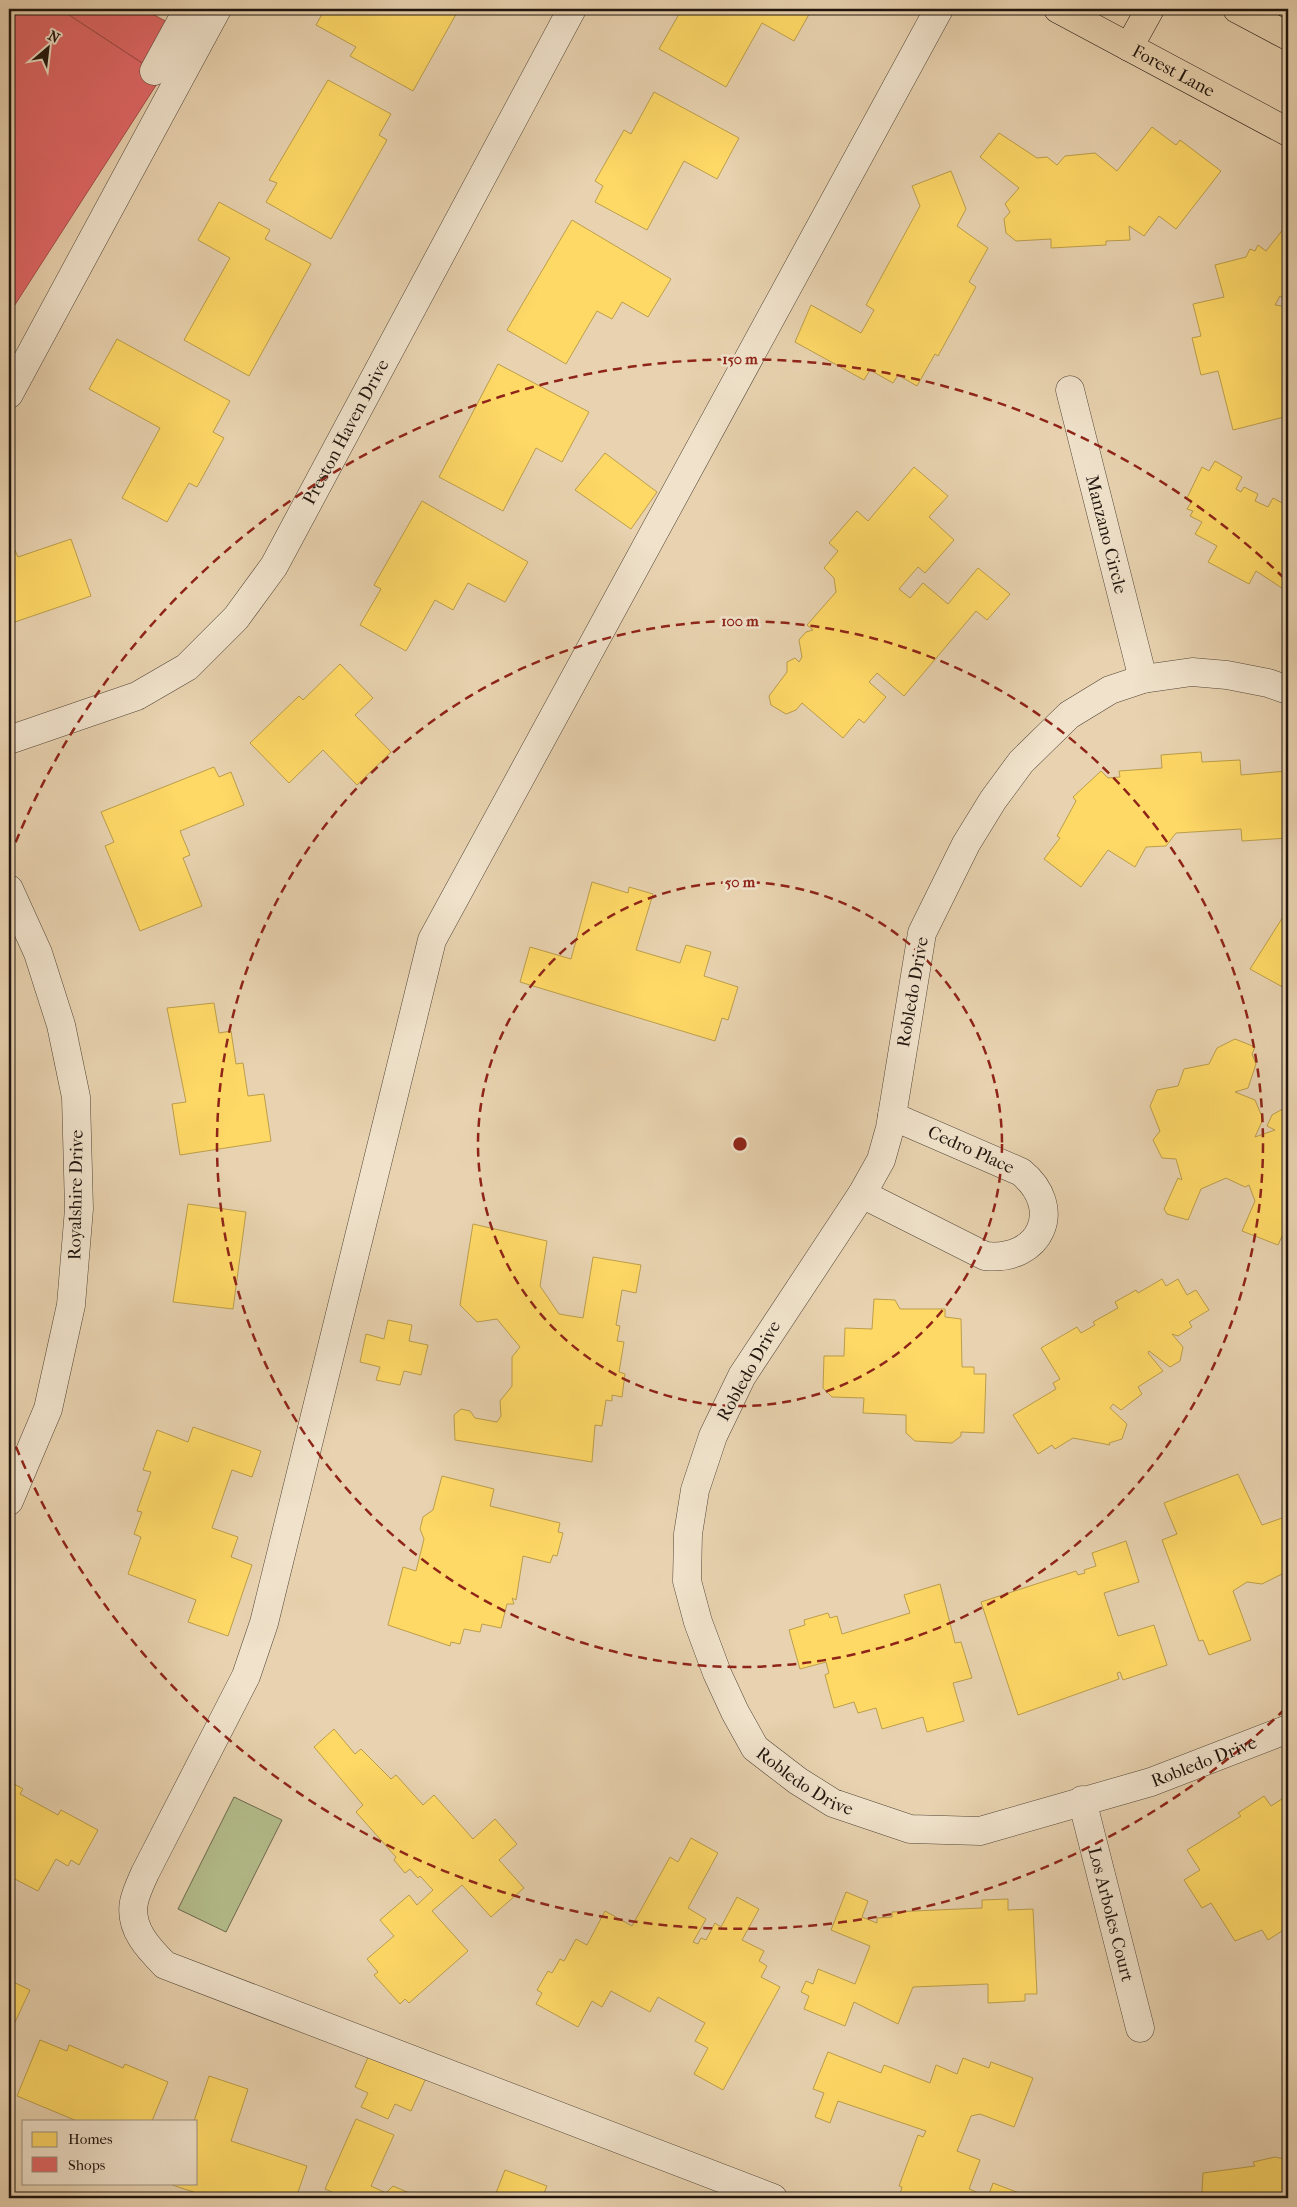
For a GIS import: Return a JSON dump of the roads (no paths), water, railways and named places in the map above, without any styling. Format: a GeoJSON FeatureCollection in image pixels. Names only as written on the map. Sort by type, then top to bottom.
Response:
{"type":"FeatureCollection","features":[{"type":"Feature","properties":{"kind":"main road","name":"Forest Lane"},"geometry":{"type":"LineString","coordinates":[[1058,9],[1288,132]]}},
{"type":"Feature","properties":{"kind":"main road"},"geometry":{"type":"LineString","coordinates":[[1129,47],[1150,9]]}},
{"type":"Feature","properties":{"kind":"main road"},"geometry":{"type":"LineString","coordinates":[[1237,9],[1288,36]]}},
{"type":"Feature","properties":{"kind":"street"},"geometry":{"type":"LineString","coordinates":[[154,71],[188,9]]}},
{"type":"Feature","properties":{"kind":"street"},"geometry":{"type":"LineString","coordinates":[[9,394],[217,9]]}},
{"type":"Feature","properties":{"kind":"street","name":"Preston Haven Drive"},"geometry":{"type":"LineString","coordinates":[[9,740],[136,696],[187,667],[236,618],[274,566],[572,9]]}},
{"type":"Feature","properties":{"kind":"street"},"geometry":{"type":"LineString","coordinates":[[773,2198],[165,1965],[145,1945],[136,1926],[133,1903],[144,1872],[246,1676],[264,1623],[432,940],[939,9]]}},
{"type":"Feature","properties":{"kind":"street","name":"Manzano Circle"},"geometry":{"type":"LineString","coordinates":[[1070,390],[1143,679]]}},
{"type":"Feature","properties":{"kind":"street","name":"Robledo Drive"},"geometry":{"type":"LineString","coordinates":[[1288,690],[1260,681],[1192,672],[1143,679],[1110,690],[1069,715],[1021,762],[993,800],[966,844],[922,933],[892,1116],[881,1160],[862,1194],[742,1376],[713,1436],[695,1490],[688,1534],[687,1581],[698,1622],[717,1673],[754,1748],[798,1781],[833,1803],[910,1828],[980,1830],[1151,1782],[1288,1729]]}},
{"type":"Feature","properties":{"kind":"street","name":"Royalshire Drive"},"geometry":{"type":"LineString","coordinates":[[9,889],[38,953],[60,1026],[74,1088],[79,1210],[71,1305],[48,1409],[9,1501]]}},
{"type":"Feature","properties":{"kind":"street","name":"Cedro Place"},"geometry":{"type":"LineString","coordinates":[[862,1194],[985,1256],[1000,1258],[1015,1254],[1029,1246],[1038,1234],[1043,1221],[1044,1206],[1040,1193],[1032,1180],[1021,1172],[892,1116]]}},
{"type":"Feature","properties":{"kind":"street","name":"Los Arboles Court"},"geometry":{"type":"LineString","coordinates":[[1082,1800],[1140,2028]]}}]}
